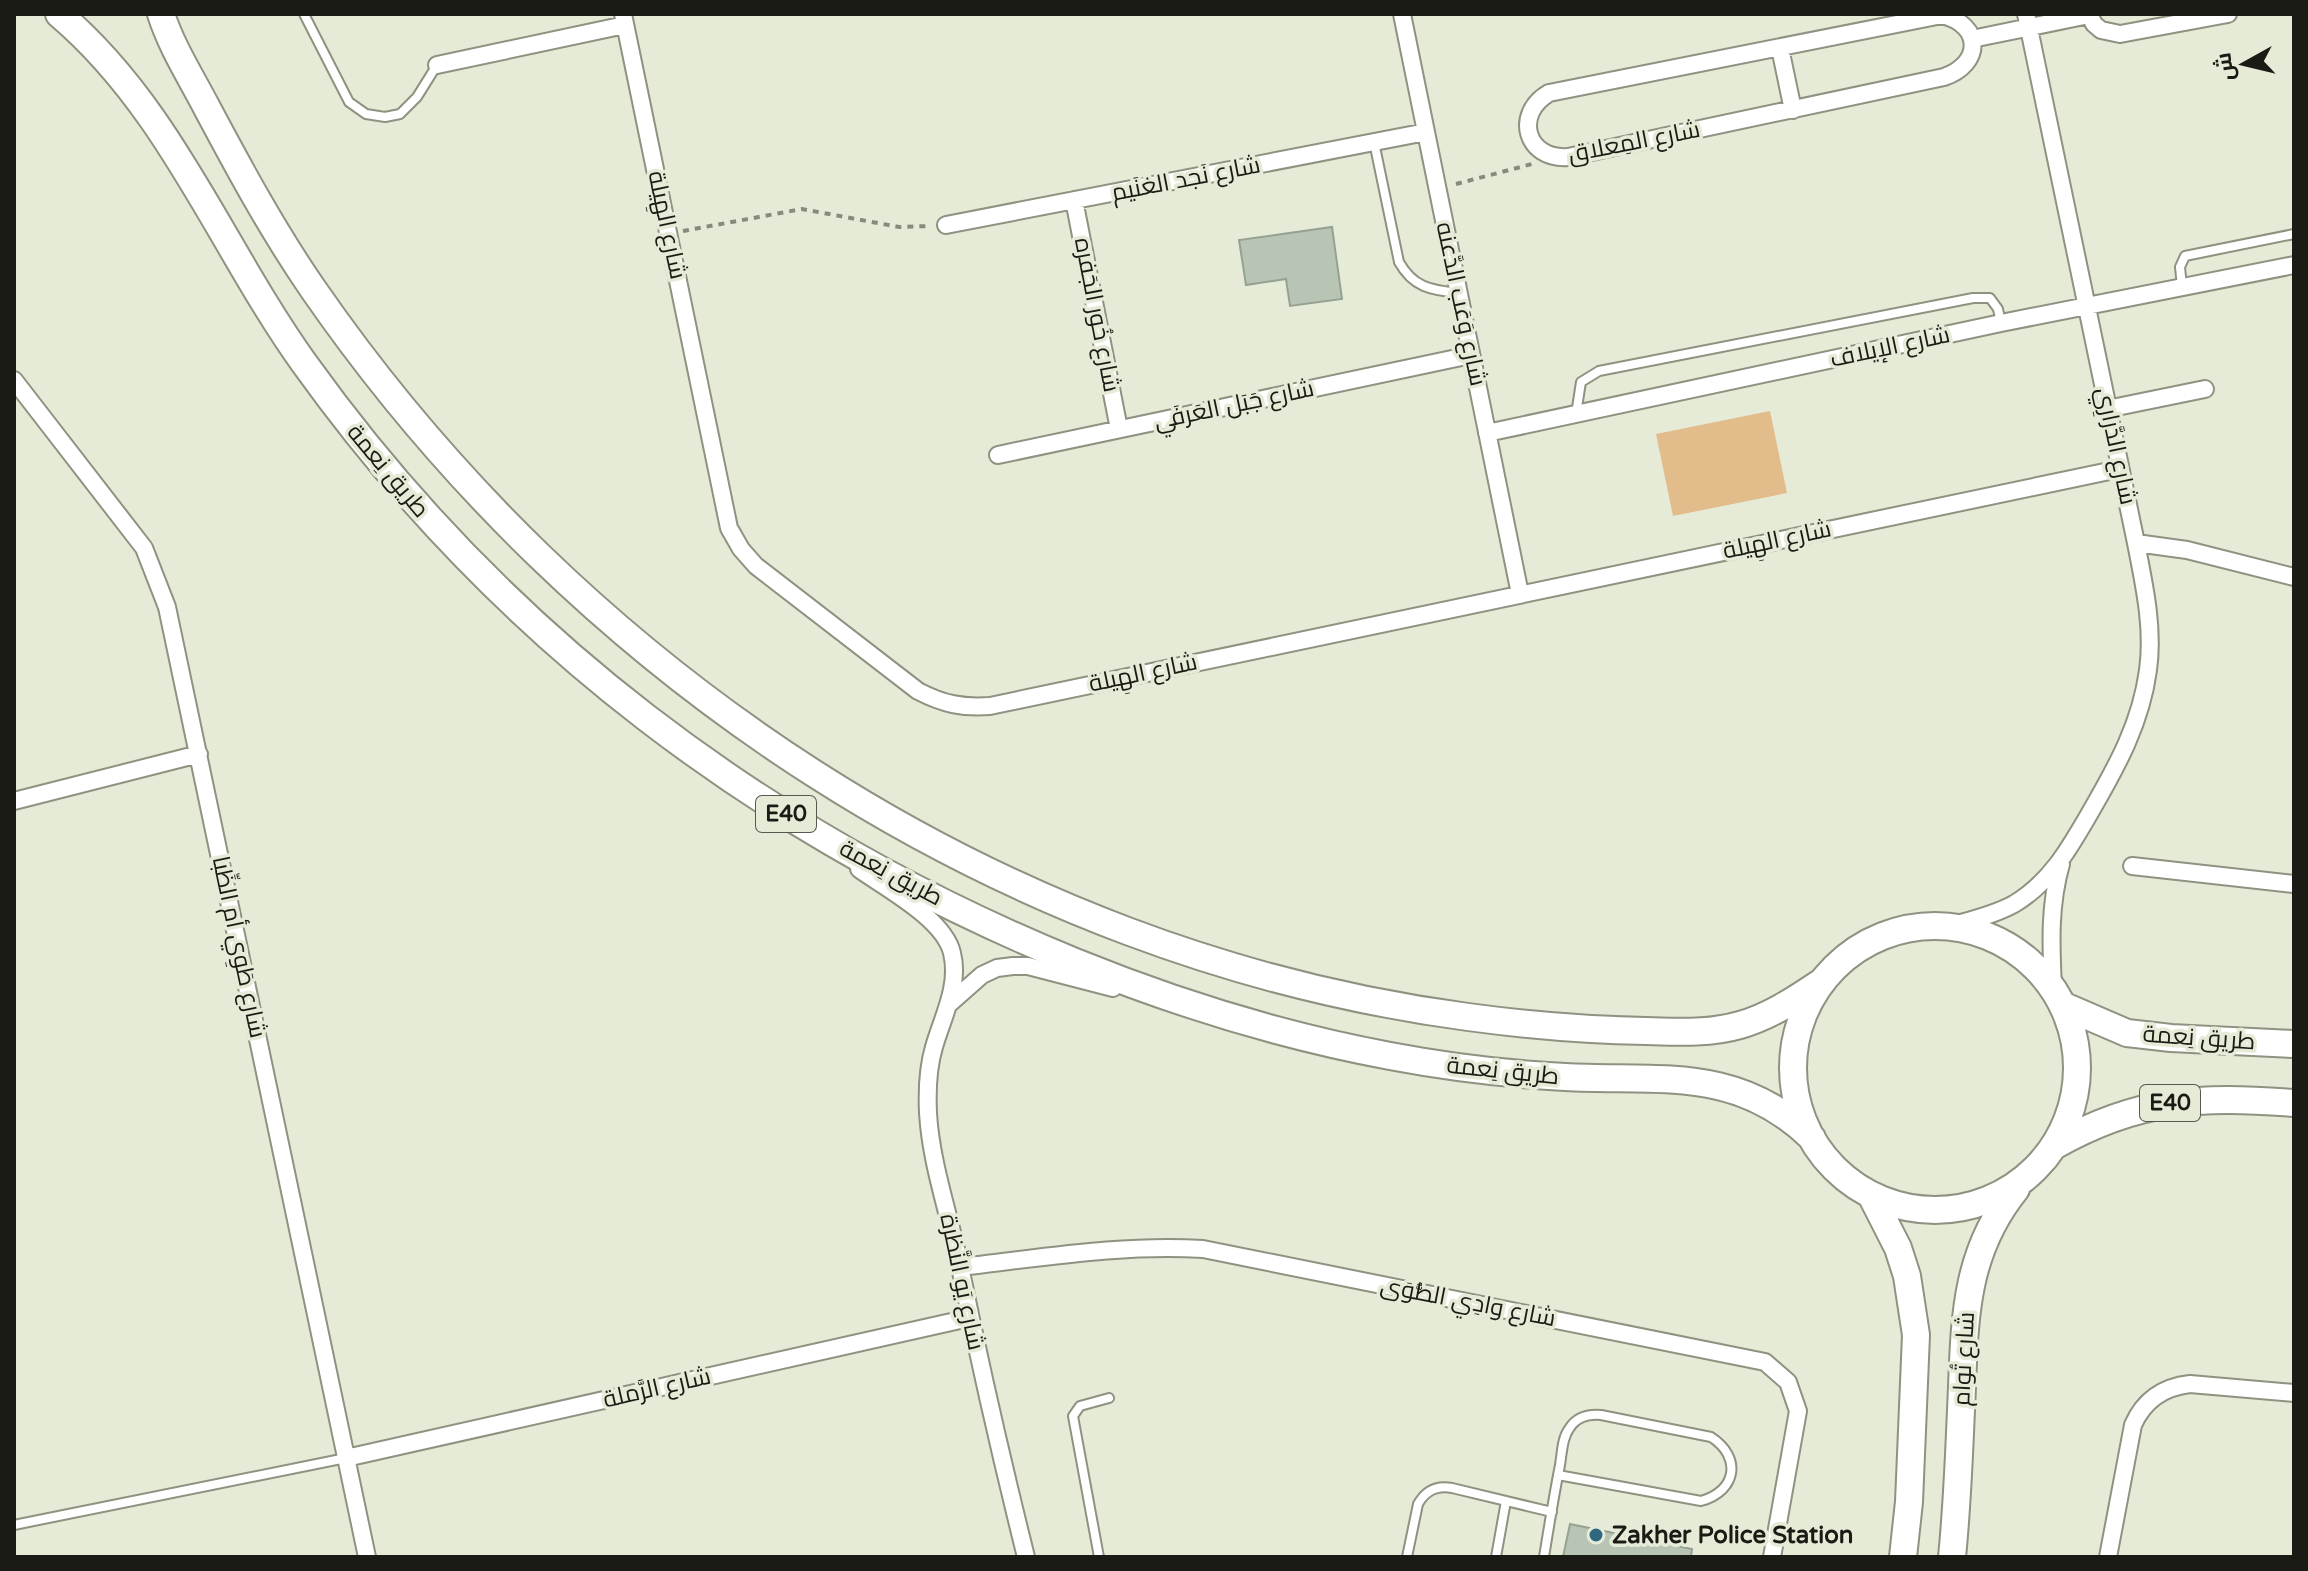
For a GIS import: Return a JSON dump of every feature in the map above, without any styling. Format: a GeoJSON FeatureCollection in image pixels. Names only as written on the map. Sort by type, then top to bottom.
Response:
{"type":"FeatureCollection","features":[{"type":"Feature","properties":{"kind":"main road","name":"طريق نِعمة"},"geometry":{"type":"LineString","coordinates":[[59,14],[105,58],[145,106],[164,132],[296,352],[340,413],[437,529],[512,604],[603,684],[663,731],[780,810],[895,877],[1003,931],[1076,962],[1202,1007],[1330,1043],[1446,1066],[1565,1077],[1684,1080],[1725,1086],[1765,1101],[1812,1138]]}},
{"type":"Feature","properties":{"kind":"main road","name":"طريق نِعمة"},"geometry":{"type":"LineString","coordinates":[[161,14],[181,61],[259,206],[337,324],[424,435],[520,539],[624,634],[735,721],[846,794],[963,859],[1109,924],[1273,978],[1394,1005],[1494,1021],[1566,1028],[1710,1031],[1733,1027],[1776,1011],[1823,981]]}},
{"type":"Feature","properties":{"kind":"main road"},"geometry":{"type":"LineString","coordinates":[[1950,926],[1990,937],[2009,946],[2040,973],[2058,997],[2075,1045],[2076,1087],[2071,1108],[2054,1146],[2026,1177],[1991,1199],[1951,1210],[1910,1208],[1871,1195],[1837,1171],[1812,1138],[1797,1100],[1794,1058],[1803,1018],[1823,981],[1836,966],[1870,942],[1909,928],[1950,926]]}},
{"type":"Feature","properties":{"kind":"main road","name":"طريق نِعمة"},"geometry":{"type":"LineString","coordinates":[[2058,997],[2127,1033],[2294,1044]]}},
{"type":"Feature","properties":{"kind":"main road","name":"E40"},"geometry":{"type":"LineString","coordinates":[[2054,1146],[2099,1123],[2136,1110],[2174,1102],[2225,1099],[2294,1103]]}},
{"type":"Feature","properties":{"kind":"main road","name":"شارع تُوام"},"geometry":{"type":"LineString","coordinates":[[1952,1557],[1958,1502],[1967,1299],[1974,1265],[1987,1234],[2026,1177]]}},
{"type":"Feature","properties":{"kind":"main road","name":"شارع تُوام"},"geometry":{"type":"LineString","coordinates":[[1871,1195],[1898,1248],[1913,1305],[1916,1335],[1909,1502],[1903,1557]]}},
{"type":"Feature","properties":{"kind":"street","name":"شارع وَعَب الدَّعنه"},"geometry":{"type":"LineString","coordinates":[[1402,14],[1520,594]]}},
{"type":"Feature","properties":{"kind":"street"},"geometry":{"type":"LineString","coordinates":[[1972,39],[2027,21],[2089,14],[2101,30],[2120,34],[2228,14]]}},
{"type":"Feature","properties":{"kind":"street","name":"شارع المِعلاق"},"geometry":{"type":"LineString","coordinates":[[1942,15],[1966,27],[1972,39],[1971,57],[1961,71],[1793,110],[1558,158],[1541,152],[1528,129],[1530,111],[1549,93],[1942,15]]}},
{"type":"Feature","properties":{"kind":"street","name":"شارع الهِيلة"},"geometry":{"type":"LineString","coordinates":[[437,65],[624,19],[729,528],[756,566],[918,691],[957,707],[990,706],[2119,469]]}},
{"type":"Feature","properties":{"kind":"street","name":"شارع الدَّرارِي"},"geometry":{"type":"LineString","coordinates":[[1950,926],[2013,905],[2061,863],[2130,741],[2142,705],[2149,668],[2150,630],[2136,543],[2027,21]]}},
{"type":"Feature","properties":{"kind":"street"},"geometry":{"type":"LineString","coordinates":[[1780,48],[1793,110]]}},
{"type":"Feature","properties":{"kind":"street","name":"شارع نَجد الغنَيم"},"geometry":{"type":"LineString","coordinates":[[946,225],[1426,132]]}},
{"type":"Feature","properties":{"kind":"street","name":"شارع خُور الجَفره"},"geometry":{"type":"LineString","coordinates":[[1074,200],[1119,429]]}},
{"type":"Feature","properties":{"kind":"street","name":"شارع الإيلاف"},"geometry":{"type":"LineString","coordinates":[[1487,433],[2001,323],[2294,265]]}},
{"type":"Feature","properties":{"kind":"street","name":"شارع جَبَل العَرفَي"},"geometry":{"type":"LineString","coordinates":[[998,455],[1471,355]]}},
{"type":"Feature","properties":{"kind":"street","name":"شارع طَوِي أم الظِّبا"},"geometry":{"type":"LineString","coordinates":[[14,380],[144,548],[167,607],[367,1557]]}},
{"type":"Feature","properties":{"kind":"street"},"geometry":{"type":"LineString","coordinates":[[2107,409],[2205,389]]}},
{"type":"Feature","properties":{"kind":"street"},"geometry":{"type":"LineString","coordinates":[[2136,543],[2187,550],[2294,577]]}},
{"type":"Feature","properties":{"kind":"street"},"geometry":{"type":"LineString","coordinates":[[14,801],[199,754]]}},
{"type":"Feature","properties":{"kind":"street","name":"شارع يَو النَّظرة"},"geometry":{"type":"LineString","coordinates":[[780,810],[940,928],[952,952],[954,974],[933,1050],[928,1083],[928,1114],[969,1318],[1026,1557]]}},
{"type":"Feature","properties":{"kind":"street","name":"شارع الدَّرارِي"},"geometry":{"type":"LineString","coordinates":[[2058,997],[2050,920],[2061,863]]}},
{"type":"Feature","properties":{"kind":"street"},"geometry":{"type":"LineString","coordinates":[[2132,866],[2294,884]]}},
{"type":"Feature","properties":{"kind":"street","name":"شارع يَو النَّظرة"},"geometry":{"type":"LineString","coordinates":[[947,1007],[982,975],[997,968],[1013,966],[1028,966],[1054,975],[1202,1007]]}},
{"type":"Feature","properties":{"kind":"street","name":"شارع وادِي الطُّوَى"},"geometry":{"type":"LineString","coordinates":[[960,1267],[1124,1248],[1203,1249],[1765,1362],[1788,1382],[1798,1411],[1772,1557]]}},
{"type":"Feature","properties":{"kind":"street","name":"شارع الرَّملة"},"geometry":{"type":"LineString","coordinates":[[346,1458],[969,1318]]}},
{"type":"Feature","properties":{"kind":"street"},"geometry":{"type":"LineString","coordinates":[[2108,1557],[2133,1425],[2153,1397],[2177,1385],[2190,1384],[2294,1393]]}},
{"type":"Feature","properties":{"kind":"lane"},"geometry":{"type":"LineString","coordinates":[[304,14],[349,102],[366,114],[385,117],[400,114],[417,97],[437,65]]}},
{"type":"Feature","properties":{"kind":"lane"},"geometry":{"type":"LineString","coordinates":[[1374,142],[1399,262],[1407,276],[1419,286],[1458,293]]}},
{"type":"Feature","properties":{"kind":"lane"},"geometry":{"type":"LineString","coordinates":[[2182,288],[2180,267],[2185,256],[2294,234]]}},
{"type":"Feature","properties":{"kind":"lane"},"geometry":{"type":"LineString","coordinates":[[1576,414],[1581,382],[1599,371],[1973,298],[1990,298],[1995,302],[2001,323]]}},
{"type":"Feature","properties":{"kind":"lane"},"geometry":{"type":"LineString","coordinates":[[1099,1557],[1073,1416],[1080,1406],[1109,1398]]}},
{"type":"Feature","properties":{"kind":"lane"},"geometry":{"type":"LineString","coordinates":[[1544,1557],[1552,1512],[1558,1475],[1565,1435],[1576,1420],[1592,1414],[1711,1437],[1729,1455],[1732,1467],[1730,1480],[1723,1490],[1713,1498],[1701,1501],[1558,1475]]}},
{"type":"Feature","properties":{"kind":"lane"},"geometry":{"type":"LineString","coordinates":[[14,1525],[346,1458]]}},
{"type":"Feature","properties":{"kind":"lane"},"geometry":{"type":"LineString","coordinates":[[1407,1557],[1418,1504],[1429,1491],[1444,1487],[1552,1512]]}},
{"type":"Feature","properties":{"kind":"lane"},"geometry":{"type":"LineString","coordinates":[[1496,1557],[1506,1501]]}},
{"type":"Feature","properties":{"kind":"path"},"geometry":{"type":"LineString","coordinates":[[1437,189],[1558,158]]}},
{"type":"Feature","properties":{"kind":"path"},"geometry":{"type":"LineString","coordinates":[[669,233],[802,209],[899,227],[946,225]]}},
{"type":"Feature","properties":{"kind":"shaded area"},"geometry":{"type":"Polygon","coordinates":[[[1770,411],[1787,493],[1673,516],[1656,434],[1770,411]]]}},
{"type":"Feature","properties":{"kind":"building"},"geometry":{"type":"Polygon","coordinates":[[[1332,227],[1342,299],[1290,306],[1286,279],[1246,285],[1239,240],[1332,227]]]}},
{"type":"Feature","properties":{"kind":"building","name":"Zakher Police Station"},"geometry":{"type":"Polygon","coordinates":[[[1570,1524],[1692,1549],[1691,1557],[1563,1557],[1570,1524]]]}},
{"type":"Feature","properties":{"kind":"place","name":"Zakher Police Station"},"geometry":{"type":"Point","coordinates":[1596,1535]}}]}
